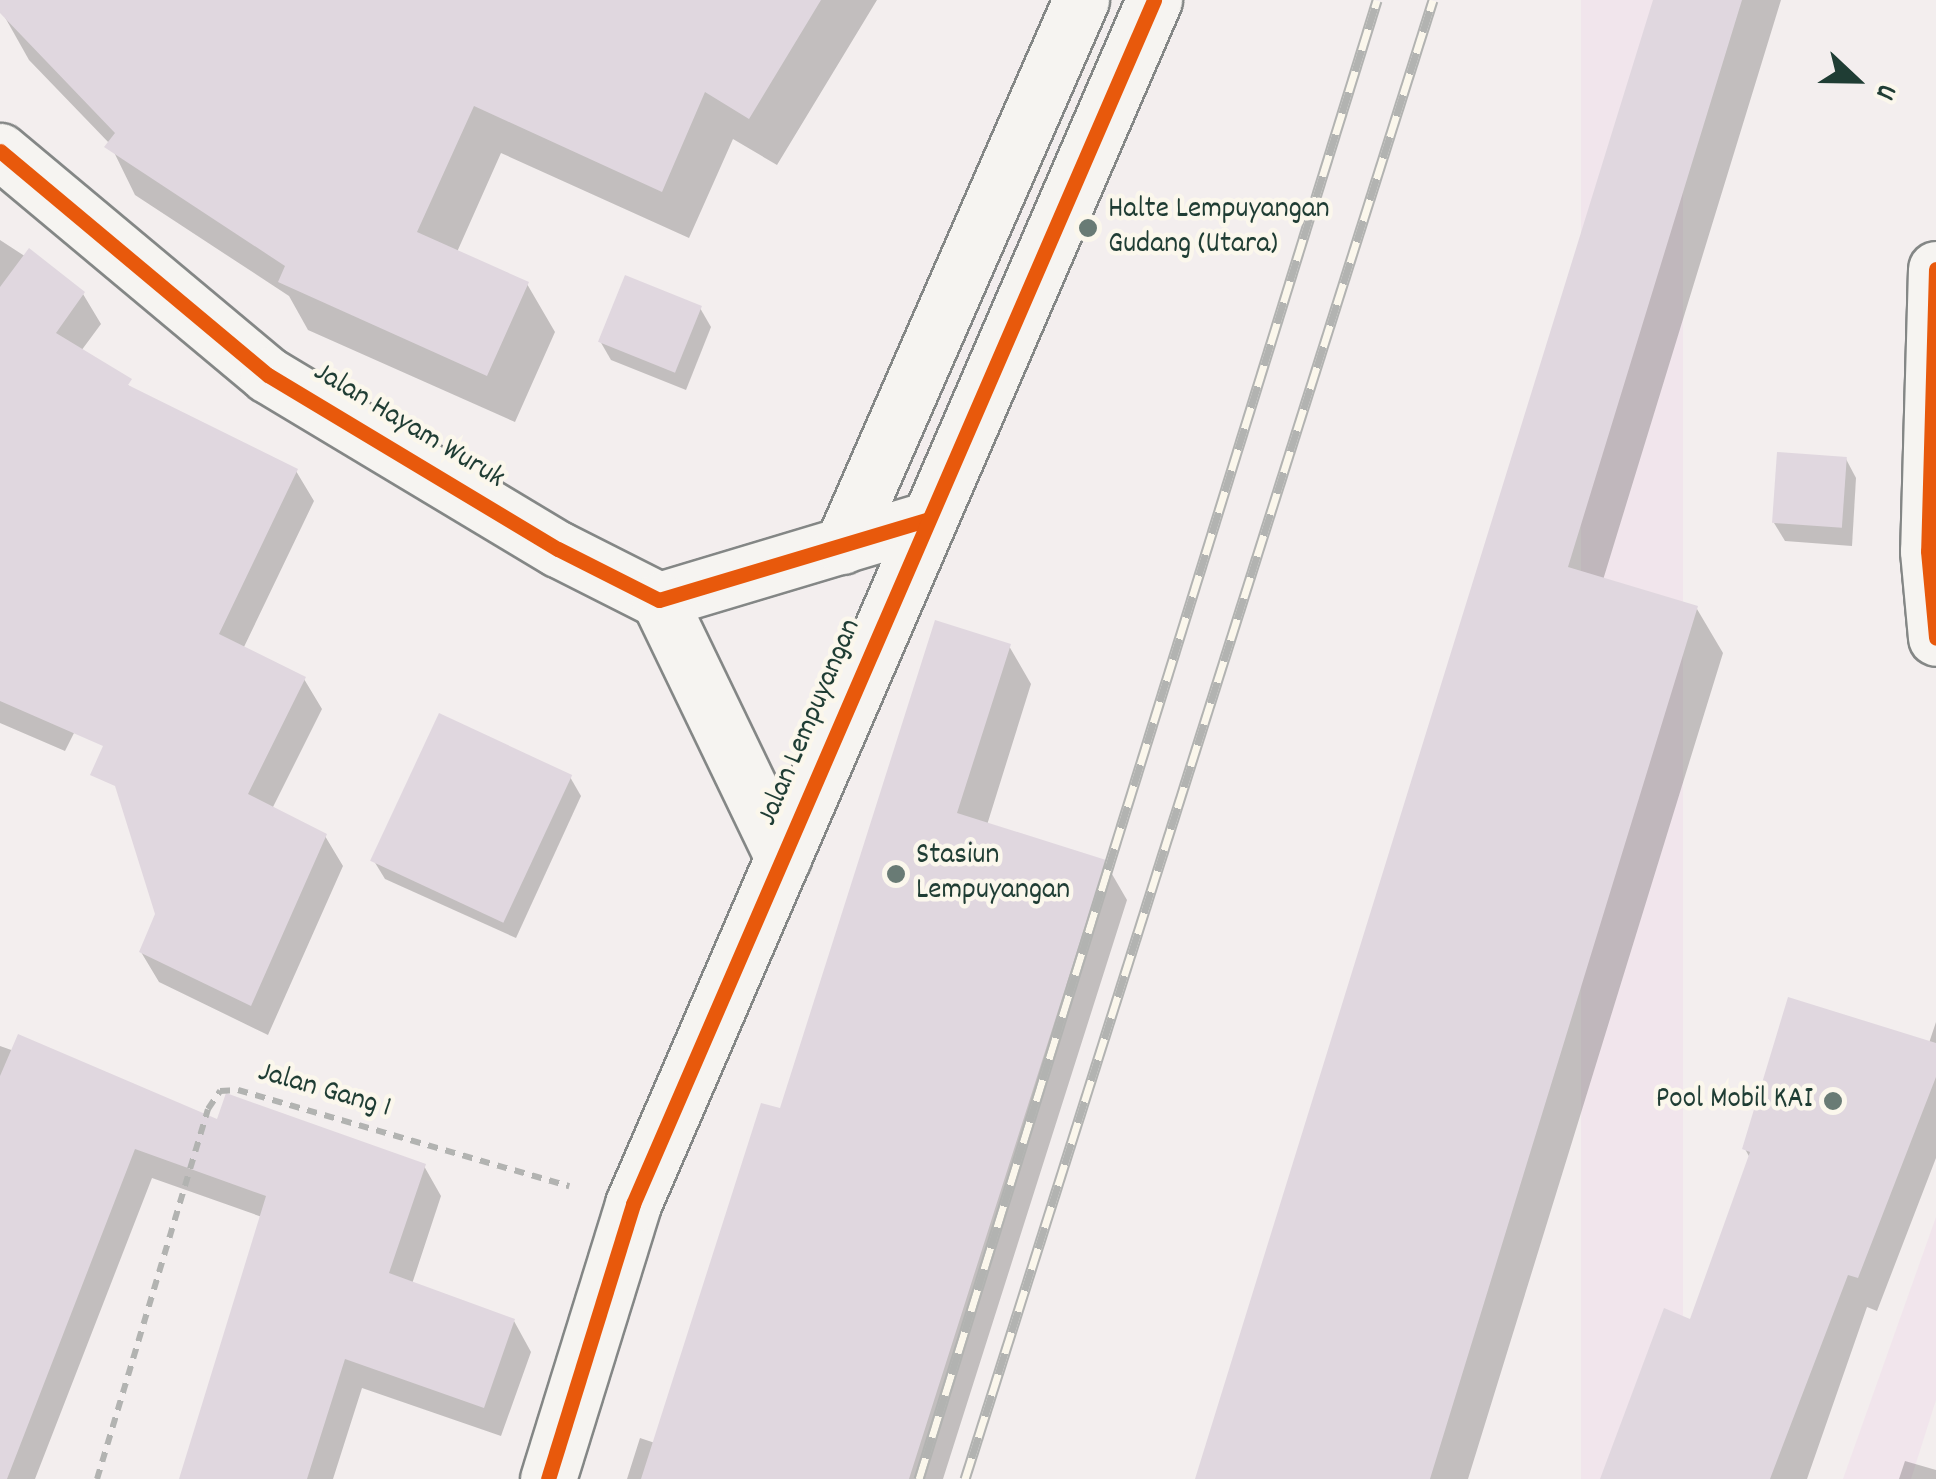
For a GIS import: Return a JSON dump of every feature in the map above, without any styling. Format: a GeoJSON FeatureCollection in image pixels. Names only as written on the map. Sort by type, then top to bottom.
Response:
{"type":"FeatureCollection","features":[{"type":"Feature","properties":{"kind":"street"},"geometry":{"type":"LineString","coordinates":[[842,546],[1081,0]]}},
{"type":"Feature","properties":{"kind":"street","name":"Jalan Lempuyangan"},"geometry":{"type":"LineString","coordinates":[[548,1479],[633,1204],[1154,0]]}},
{"type":"Feature","properties":{"kind":"street","name":"Jalan Hayam Wuruk"},"geometry":{"type":"LineString","coordinates":[[0,151],[268,375],[558,549],[658,600]]}},
{"type":"Feature","properties":{"kind":"street"},"geometry":{"type":"LineString","coordinates":[[1936,269],[1928,494],[1936,638]]}},
{"type":"Feature","properties":{"kind":"street"},"geometry":{"type":"LineString","coordinates":[[783,858],[658,600],[926,520]]}},
{"type":"Feature","properties":{"kind":"shaded area"},"geometry":{"type":"Polygon","coordinates":[[[1581,0],[1683,0],[1683,1479],[1581,1479],[1581,0]]]}},
{"type":"Feature","properties":{"kind":"shaded area"},"geometry":{"type":"Polygon","coordinates":[[[1936,1217],[1936,1400],[1911,1479],[1843,1479],[1936,1217]]]}},
{"type":"Feature","properties":{"kind":"building"},"geometry":{"type":"Polygon","coordinates":[[[0,0],[821,0],[749,119],[705,92],[662,192],[474,106],[417,232],[529,282],[487,376],[278,282],[285,266],[104,147],[115,133],[0,13],[0,0]]]}},
{"type":"Feature","properties":{"kind":"building"},"geometry":{"type":"Polygon","coordinates":[[[1653,0],[1742,0],[1568,567],[1698,606],[1430,1479],[1195,1479],[1653,0]]]}},
{"type":"Feature","properties":{"kind":"building"},"geometry":{"type":"Polygon","coordinates":[[[29,248],[85,292],[56,333],[132,379],[128,385],[298,469],[219,634],[306,677],[248,794],[327,834],[251,1006],[139,952],[155,914],[115,786],[90,775],[103,746],[0,701],[0,287],[29,248]]]}},
{"type":"Feature","properties":{"kind":"building"},"geometry":{"type":"Polygon","coordinates":[[[625,275],[702,306],[675,373],[598,342],[625,275]]]}},
{"type":"Feature","properties":{"kind":"building"},"geometry":{"type":"Polygon","coordinates":[[[1777,452],[1847,457],[1842,528],[1772,523],[1777,452]]]}},
{"type":"Feature","properties":{"kind":"building"},"geometry":{"type":"Polygon","coordinates":[[[935,620],[1011,644],[957,813],[1106,860],[909,1479],[641,1479],[761,1103],[780,1108],[935,620]]]}},
{"type":"Feature","properties":{"kind":"building"},"geometry":{"type":"Polygon","coordinates":[[[439,713],[572,775],[503,923],[370,861],[439,713]]]}},
{"type":"Feature","properties":{"kind":"building"},"geometry":{"type":"Polygon","coordinates":[[[1788,997],[1936,1043],[1936,1077],[1858,1278],[1848,1275],[1770,1479],[1600,1479],[1664,1308],[1690,1319],[1750,1152],[1742,1149],[1788,997]]]}},
{"type":"Feature","properties":{"kind":"building"},"geometry":{"type":"Polygon","coordinates":[[[18,1034],[217,1119],[226,1093],[426,1164],[389,1273],[515,1319],[484,1408],[345,1359],[307,1479],[179,1479],[266,1196],[135,1149],[7,1479],[0,1479],[0,1076],[18,1034]]]}},
{"type":"Feature","properties":{"kind":"railway"},"geometry":{"type":"LineString","coordinates":[[919,1479],[1377,0]]}},
{"type":"Feature","properties":{"kind":"railway"},"geometry":{"type":"LineString","coordinates":[[965,1479],[1433,0]]}},
{"type":"Feature","properties":{"kind":"cycle path"},"geometry":{"type":"LineString","coordinates":[[548,1479],[633,1204],[1154,0]]}},
{"type":"Feature","properties":{"kind":"cycle path"},"geometry":{"type":"LineString","coordinates":[[0,151],[268,375],[558,549],[659,600],[926,520]]}},
{"type":"Feature","properties":{"kind":"cycle path"},"geometry":{"type":"LineString","coordinates":[[1936,269],[1928,551],[1936,638]]}},
{"type":"Feature","properties":{"kind":"place","name":"Halte Lempuyangan Gudang (Utara)"},"geometry":{"type":"Point","coordinates":[1088,228]}},
{"type":"Feature","properties":{"kind":"place","name":"Stasiun Lempuyangan"},"geometry":{"type":"Point","coordinates":[896,874]}},
{"type":"Feature","properties":{"kind":"place","name":"Pool Mobil KAI"},"geometry":{"type":"Point","coordinates":[1833,1101]}}]}
